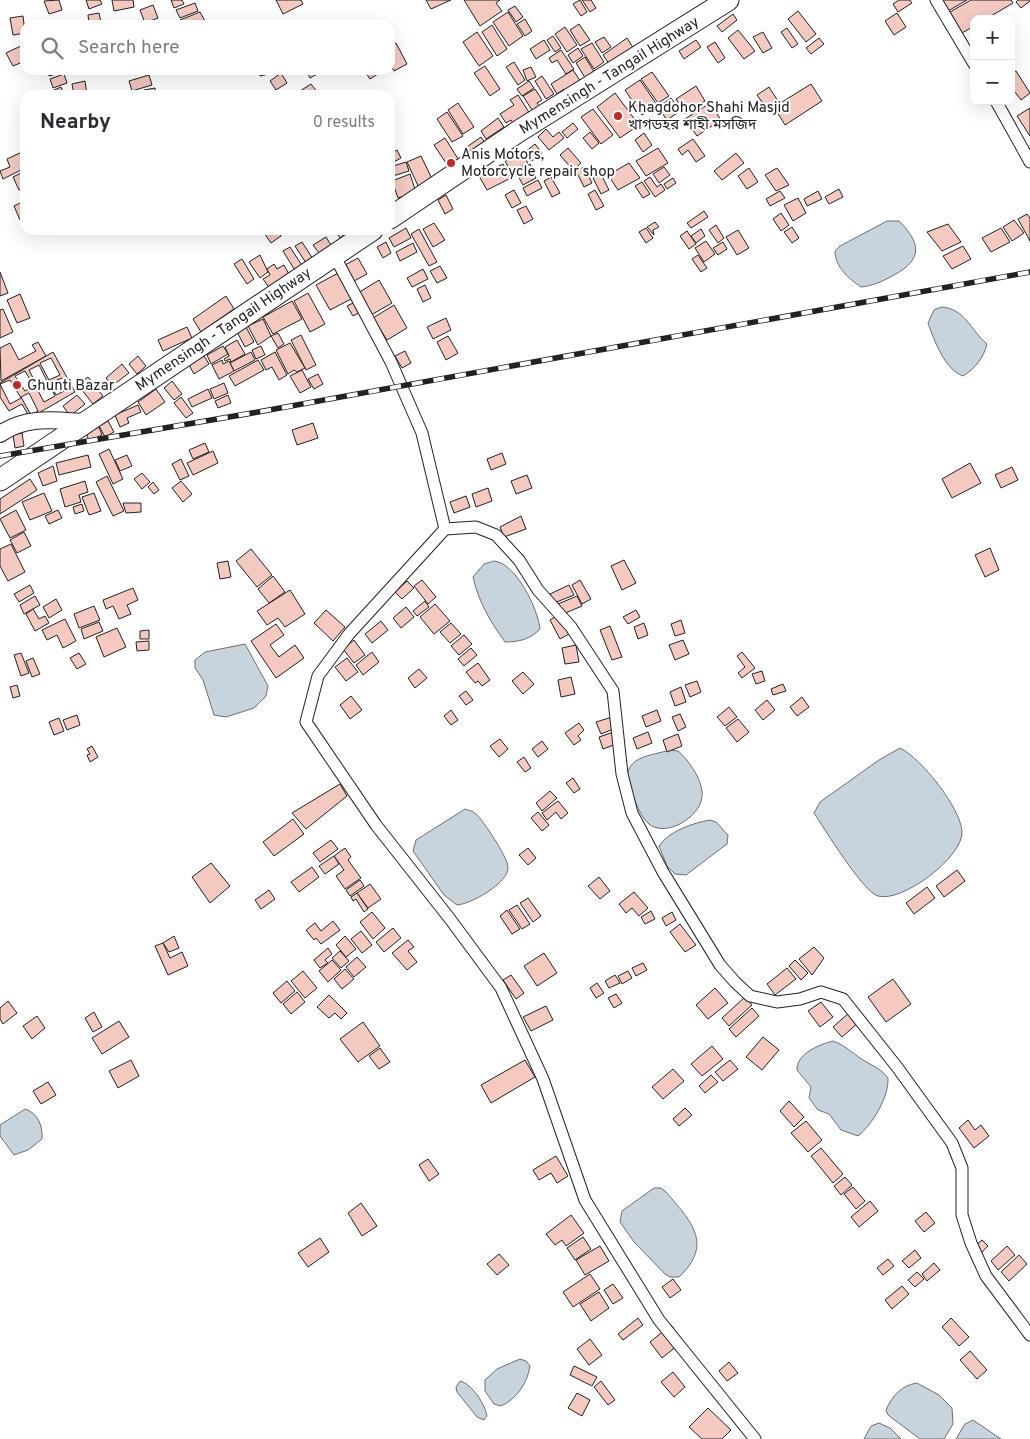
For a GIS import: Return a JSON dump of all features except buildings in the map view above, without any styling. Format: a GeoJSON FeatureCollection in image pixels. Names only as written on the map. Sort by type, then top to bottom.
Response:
{"type":"FeatureCollection","features":[{"type":"Feature","properties":{"kind":"highway","name":"Mymensingh - Tangail Highway"},"geometry":{"type":"LineString","coordinates":[[395,215],[519,131],[728,0]]}},
{"type":"Feature","properties":{"kind":"highway","name":"Mymensingh - Tangail Highway"},"geometry":{"type":"LineString","coordinates":[[0,480],[83,422],[364,235]]}},
{"type":"Feature","properties":{"kind":"street"},"geometry":{"type":"LineString","coordinates":[[936,0],[972,60]]}},
{"type":"Feature","properties":{"kind":"street"},"geometry":{"type":"LineString","coordinates":[[998,105],[1030,162]]}},
{"type":"Feature","properties":{"kind":"street"},"geometry":{"type":"LineString","coordinates":[[334,255],[391,362],[422,433],[445,529]]}},
{"type":"Feature","properties":{"kind":"street"},"geometry":{"type":"LineString","coordinates":[[0,434],[11,426],[35,419],[83,422]]}},
{"type":"Feature","properties":{"kind":"street"},"geometry":{"type":"LineString","coordinates":[[755,1439],[659,1320],[585,1200],[543,1079],[500,988],[450,919],[376,826],[306,722],[318,676],[349,634],[445,529],[476,527],[496,535],[520,560],[538,590],[571,627],[613,691],[622,774],[632,813],[663,872],[720,965],[734,982],[750,996],[777,1002],[800,999],[821,992],[843,999],[897,1066],[952,1143],[962,1168],[962,1215],[970,1243],[986,1276],[1030,1335]]}},
{"type":"Feature","properties":{"kind":"shaded area"},"geometry":{"type":"Polygon","coordinates":[[[887,221],[899,221],[907,229],[915,244],[916,251],[914,257],[910,263],[894,275],[870,286],[861,287],[840,267],[835,251],[840,246],[887,221]]]}},
{"type":"Feature","properties":{"kind":"shaded area"},"geometry":{"type":"Polygon","coordinates":[[[941,307],[956,311],[987,344],[984,354],[978,362],[963,376],[951,368],[946,361],[937,346],[928,323],[934,310],[941,307]]]}},
{"type":"Feature","properties":{"kind":"shaded area"},"geometry":{"type":"Polygon","coordinates":[[[494,561],[502,564],[518,578],[535,610],[540,629],[529,638],[505,642],[482,603],[473,577],[484,564],[494,561]]]}},
{"type":"Feature","properties":{"kind":"shaded area"},"geometry":{"type":"Polygon","coordinates":[[[245,644],[268,686],[266,696],[254,708],[226,717],[214,715],[203,680],[195,668],[195,660],[205,652],[245,644]]]}},
{"type":"Feature","properties":{"kind":"shaded area"},"geometry":{"type":"Polygon","coordinates":[[[900,748],[909,753],[938,784],[954,809],[960,821],[962,831],[960,842],[953,853],[930,876],[902,892],[889,896],[878,896],[871,892],[854,872],[814,813],[820,802],[879,760],[900,748]]]}},
{"type":"Feature","properties":{"kind":"shaded area"},"geometry":{"type":"Polygon","coordinates":[[[669,750],[678,751],[687,760],[701,785],[702,797],[700,804],[689,818],[673,827],[656,828],[649,824],[641,815],[627,776],[632,764],[637,760],[669,750]]]}},
{"type":"Feature","properties":{"kind":"shaded area"},"geometry":{"type":"Polygon","coordinates":[[[465,809],[475,813],[484,824],[500,848],[508,867],[507,873],[502,880],[488,892],[471,901],[457,905],[444,895],[413,851],[416,840],[465,809]]]}},
{"type":"Feature","properties":{"kind":"shaded area"},"geometry":{"type":"Polygon","coordinates":[[[710,820],[716,822],[728,835],[727,844],[686,875],[675,874],[667,866],[659,846],[675,832],[696,823],[710,820]]]}},
{"type":"Feature","properties":{"kind":"shaded area"},"geometry":{"type":"Polygon","coordinates":[[[833,1041],[876,1067],[888,1078],[886,1094],[879,1110],[869,1125],[858,1136],[841,1130],[829,1114],[818,1110],[809,1098],[811,1087],[797,1070],[800,1059],[816,1047],[833,1041]]]}},
{"type":"Feature","properties":{"kind":"shaded area"},"geometry":{"type":"Polygon","coordinates":[[[25,1109],[30,1111],[39,1121],[42,1129],[42,1139],[28,1150],[14,1155],[0,1136],[0,1125],[25,1109]]]}},
{"type":"Feature","properties":{"kind":"shaded area"},"geometry":{"type":"Polygon","coordinates":[[[654,1188],[661,1188],[666,1192],[684,1213],[695,1233],[697,1243],[695,1254],[690,1265],[679,1277],[670,1277],[665,1274],[634,1242],[620,1222],[622,1211],[654,1188]]]}},
{"type":"Feature","properties":{"kind":"shaded area"},"geometry":{"type":"Polygon","coordinates":[[[520,1359],[526,1361],[530,1366],[524,1384],[516,1395],[506,1403],[501,1406],[494,1404],[485,1391],[485,1380],[497,1369],[520,1359]]]}},
{"type":"Feature","properties":{"kind":"shaded area"},"geometry":{"type":"Polygon","coordinates":[[[460,1381],[469,1386],[481,1400],[487,1416],[484,1420],[477,1417],[457,1392],[456,1387],[460,1381]]]}},
{"type":"Feature","properties":{"kind":"shaded area"},"geometry":{"type":"Polygon","coordinates":[[[917,1383],[939,1395],[952,1408],[953,1424],[944,1439],[920,1439],[888,1415],[886,1410],[894,1396],[907,1386],[917,1383]]]}},
{"type":"Feature","properties":{"kind":"shaded area"},"geometry":{"type":"Polygon","coordinates":[[[973,1420],[1001,1439],[956,1439],[965,1424],[973,1420]]]}},
{"type":"Feature","properties":{"kind":"shaded area"},"geometry":{"type":"Polygon","coordinates":[[[879,1423],[890,1428],[901,1439],[864,1439],[871,1426],[879,1423]]]}},
{"type":"Feature","properties":{"kind":"railway"},"geometry":{"type":"LineString","coordinates":[[0,456],[258,412],[1030,272]]}},
{"type":"Feature","properties":{"kind":"place","name":"Khagdohor Shahi Masjid খাগডহর শাহী মসজিদ"},"geometry":{"type":"Point","coordinates":[618,116]}},
{"type":"Feature","properties":{"kind":"place","name":"Anis Motors, Motorcycle repair shop"},"geometry":{"type":"Point","coordinates":[451,163]}},
{"type":"Feature","properties":{"kind":"place","name":"Ghunti Bazar"},"geometry":{"type":"Point","coordinates":[17,385]}}]}
